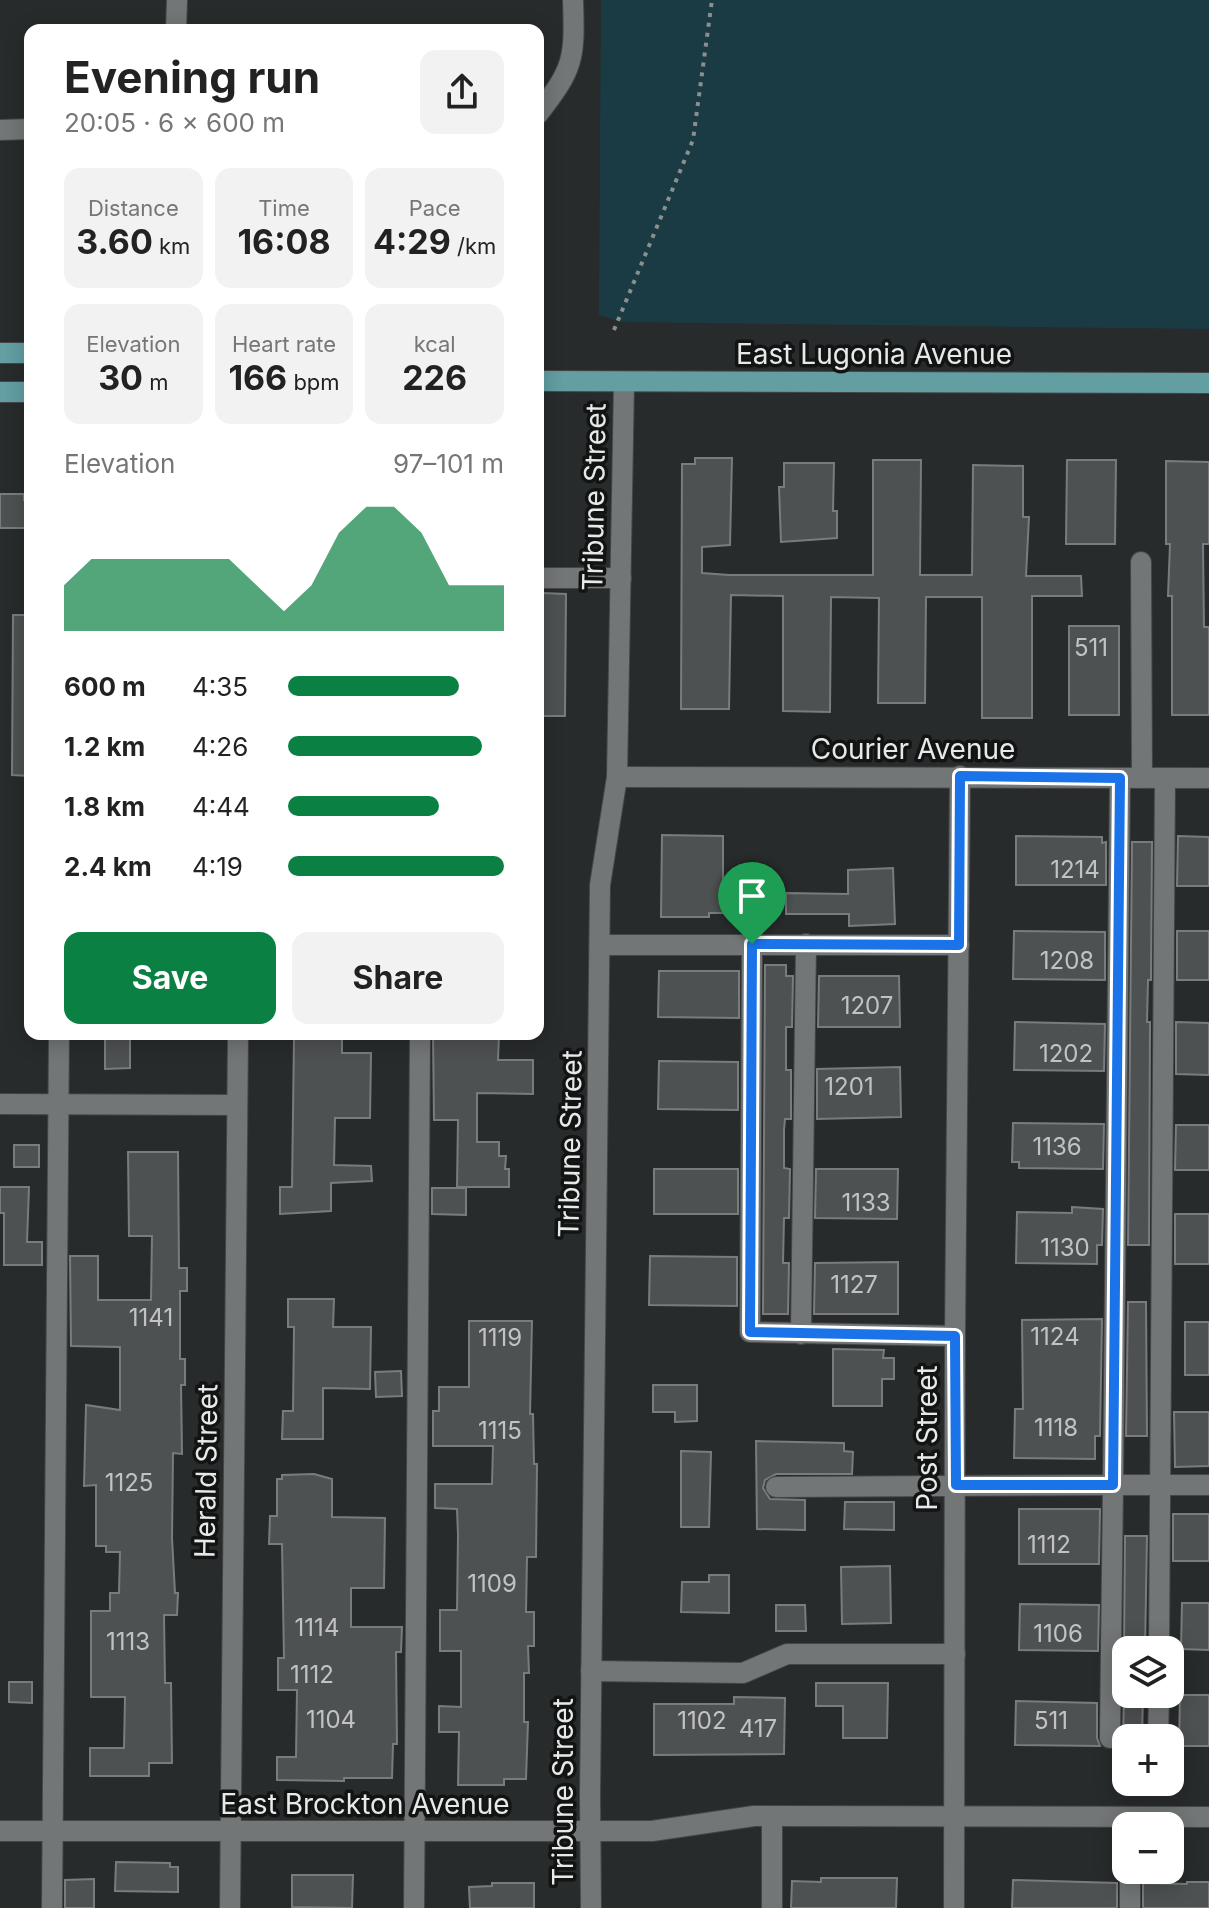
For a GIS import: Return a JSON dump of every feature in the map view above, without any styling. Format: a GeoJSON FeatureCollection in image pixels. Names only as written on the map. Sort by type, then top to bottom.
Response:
{"type":"FeatureCollection","features":[{"type":"Feature","properties":{"kind":"main road"},"geometry":{"type":"LineString","coordinates":[[0,353],[24,353]]}},
{"type":"Feature","properties":{"kind":"main road","name":"East Lugonia Avenue"},"geometry":{"type":"LineString","coordinates":[[544,381],[1209,383]]}},
{"type":"Feature","properties":{"kind":"main road"},"geometry":{"type":"LineString","coordinates":[[0,392],[24,392]]}},
{"type":"Feature","properties":{"kind":"street"},"geometry":{"type":"LineString","coordinates":[[176,24],[177,0]]}},
{"type":"Feature","properties":{"kind":"street"},"geometry":{"type":"LineString","coordinates":[[544,106],[564,81],[574,47],[573,0]]}},
{"type":"Feature","properties":{"kind":"street"},"geometry":{"type":"LineString","coordinates":[[0,130],[24,129]]}},
{"type":"Feature","properties":{"kind":"street","name":"Tribune Street"},"geometry":{"type":"LineString","coordinates":[[591,1908],[600,885],[617,777],[624,382]]}},
{"type":"Feature","properties":{"kind":"street"},"geometry":{"type":"LineString","coordinates":[[1141,562],[1142,778]]}},
{"type":"Feature","properties":{"kind":"street"},"geometry":{"type":"LineString","coordinates":[[544,578],[621,578]]}},
{"type":"Feature","properties":{"kind":"street","name":"Post Street"},"geometry":{"type":"LineString","coordinates":[[954,1908],[960,776]]}},
{"type":"Feature","properties":{"kind":"street","name":"Courier Avenue"},"geometry":{"type":"LineString","coordinates":[[617,777],[1209,778]]}},
{"type":"Feature","properties":{"kind":"street"},"geometry":{"type":"LineString","coordinates":[[1110,1738],[1120,778]]}},
{"type":"Feature","properties":{"kind":"street"},"geometry":{"type":"LineString","coordinates":[[1159,1636],[1165,778]]}},
{"type":"Feature","properties":{"kind":"street"},"geometry":{"type":"LineString","coordinates":[[752,944],[750,1332],[955,1336]]}},
{"type":"Feature","properties":{"kind":"street"},"geometry":{"type":"LineString","coordinates":[[801,1334],[806,944]]}},
{"type":"Feature","properties":{"kind":"street"},"geometry":{"type":"LineString","coordinates":[[600,945],[959,945]]}},
{"type":"Feature","properties":{"kind":"street"},"geometry":{"type":"LineString","coordinates":[[52,1908],[59,1040]]}},
{"type":"Feature","properties":{"kind":"street","name":"Herald Street"},"geometry":{"type":"LineString","coordinates":[[230,1908],[238,1040]]}},
{"type":"Feature","properties":{"kind":"street"},"geometry":{"type":"LineString","coordinates":[[414,1908],[420,1040]]}},
{"type":"Feature","properties":{"kind":"street"},"geometry":{"type":"LineString","coordinates":[[0,1104],[237,1105]]}},
{"type":"Feature","properties":{"kind":"street"},"geometry":{"type":"LineString","coordinates":[[776,1487],[1209,1485]]}},
{"type":"Feature","properties":{"kind":"street"},"geometry":{"type":"LineString","coordinates":[[591,1671],[743,1673],[787,1654],[955,1654]]}},
{"type":"Feature","properties":{"kind":"street"},"geometry":{"type":"LineString","coordinates":[[772,1816],[772,1908]]}},
{"type":"Feature","properties":{"kind":"street","name":"East Brockton Avenue"},"geometry":{"type":"LineString","coordinates":[[0,1831],[652,1831],[732,1818],[772,1816],[1112,1821]]}},
{"type":"Feature","properties":{"kind":"street","name":"East Brockton Avenue"},"geometry":{"type":"LineString","coordinates":[[1184,1819],[1209,1817]]}},
{"type":"Feature","properties":{"kind":"street"},"geometry":{"type":"LineString","coordinates":[[1130,1884],[1130,1908]]}},
{"type":"Feature","properties":{"kind":"path"},"geometry":{"type":"LineString","coordinates":[[614,330],[693,140],[712,0]]}},
{"type":"Feature","properties":{"kind":"shaded area"},"geometry":{"type":"Polygon","coordinates":[[[601,0],[1209,0],[1209,329],[622,322],[599,315],[601,0]]]}},
{"type":"Feature","properties":{"kind":"building"},"geometry":{"type":"Polygon","coordinates":[[[695,458],[732,458],[730,545],[702,547],[702,573],[729,575],[873,575],[873,460],[921,460],[920,575],[972,575],[973,465],[1023,466],[1023,517],[1029,517],[1026,576],[1081,576],[1082,596],[1032,596],[1032,718],[982,718],[982,597],[926,597],[925,703],[878,703],[879,598],[831,597],[830,712],[783,711],[783,596],[731,595],[729,709],[681,709],[682,464],[695,464],[695,458]]]}},
{"type":"Feature","properties":{"kind":"building"},"geometry":{"type":"Polygon","coordinates":[[[1067,460],[1116,460],[1115,544],[1066,544],[1067,460]]]}},
{"type":"Feature","properties":{"kind":"building"},"geometry":{"type":"Polygon","coordinates":[[[1166,461],[1209,462],[1209,544],[1203,544],[1204,627],[1209,627],[1209,715],[1172,715],[1172,596],[1168,596],[1170,544],[1166,544],[1166,461]]]}},
{"type":"Feature","properties":{"kind":"building"},"geometry":{"type":"Polygon","coordinates":[[[784,463],[834,463],[833,511],[837,511],[837,538],[781,542],[779,487],[784,487],[784,463]]]}},
{"type":"Feature","properties":{"kind":"building"},"geometry":{"type":"Polygon","coordinates":[[[0,494],[24,494],[24,528],[0,528],[0,494]]]}},
{"type":"Feature","properties":{"kind":"building"},"geometry":{"type":"Polygon","coordinates":[[[544,593],[566,594],[565,716],[544,716],[544,593]]]}},
{"type":"Feature","properties":{"kind":"building"},"geometry":{"type":"Polygon","coordinates":[[[13,615],[24,615],[24,776],[12,775],[13,615]]]}},
{"type":"Feature","properties":{"kind":"building"},"geometry":{"type":"Polygon","coordinates":[[[1069,626],[1119,626],[1119,715],[1069,715],[1069,626]]]}},
{"type":"Feature","properties":{"kind":"building"},"geometry":{"type":"Polygon","coordinates":[[[662,835],[723,836],[723,913],[709,913],[709,917],[661,917],[662,835]]]}},
{"type":"Feature","properties":{"kind":"building"},"geometry":{"type":"Polygon","coordinates":[[[1016,836],[1102,837],[1102,843],[1106,842],[1106,885],[1016,885],[1016,836]]]}},
{"type":"Feature","properties":{"kind":"building"},"geometry":{"type":"Polygon","coordinates":[[[1178,836],[1209,837],[1209,886],[1177,886],[1178,836]]]}},
{"type":"Feature","properties":{"kind":"building"},"geometry":{"type":"Polygon","coordinates":[[[1132,842],[1152,842],[1151,980],[1148,980],[1147,1022],[1150,1022],[1149,1245],[1128,1245],[1132,842]]]}},
{"type":"Feature","properties":{"kind":"building"},"geometry":{"type":"Polygon","coordinates":[[[893,868],[895,924],[849,926],[849,914],[786,914],[786,893],[848,894],[848,870],[893,868]]]}},
{"type":"Feature","properties":{"kind":"building"},"geometry":{"type":"Polygon","coordinates":[[[1014,931],[1105,932],[1105,980],[1013,979],[1014,931]]]}},
{"type":"Feature","properties":{"kind":"building"},"geometry":{"type":"Polygon","coordinates":[[[1177,931],[1209,931],[1209,980],[1177,980],[1177,931]]]}},
{"type":"Feature","properties":{"kind":"building"},"geometry":{"type":"Polygon","coordinates":[[[765,965],[786,965],[786,976],[793,976],[792,1027],[786,1027],[786,1070],[791,1070],[791,1119],[785,1119],[784,1130],[784,1168],[790,1169],[789,1218],[784,1218],[783,1263],[789,1263],[788,1314],[763,1314],[765,965]]]}},
{"type":"Feature","properties":{"kind":"building"},"geometry":{"type":"Polygon","coordinates":[[[659,971],[739,971],[739,1018],[658,1017],[659,971]]]}},
{"type":"Feature","properties":{"kind":"building"},"geometry":{"type":"Polygon","coordinates":[[[819,976],[899,976],[900,1027],[818,1027],[819,976]]]}},
{"type":"Feature","properties":{"kind":"building"},"geometry":{"type":"Polygon","coordinates":[[[1015,1022],[1105,1024],[1104,1071],[1014,1070],[1015,1022]]]}},
{"type":"Feature","properties":{"kind":"building"},"geometry":{"type":"Polygon","coordinates":[[[1176,1022],[1209,1023],[1209,1075],[1176,1074],[1176,1022]]]}},
{"type":"Feature","properties":{"kind":"building"},"geometry":{"type":"Polygon","coordinates":[[[105,1040],[130,1040],[130,1068],[105,1069],[105,1040]]]}},
{"type":"Feature","properties":{"kind":"building"},"geometry":{"type":"Polygon","coordinates":[[[294,1040],[342,1040],[342,1053],[371,1053],[370,1118],[335,1118],[334,1165],[371,1166],[372,1181],[331,1183],[331,1211],[280,1214],[280,1187],[292,1187],[294,1040]]]}},
{"type":"Feature","properties":{"kind":"building"},"geometry":{"type":"Polygon","coordinates":[[[433,1040],[499,1040],[498,1060],[533,1060],[533,1094],[477,1093],[477,1142],[499,1142],[499,1156],[506,1156],[505,1169],[509,1169],[509,1187],[457,1187],[458,1120],[434,1120],[433,1040]]]}},
{"type":"Feature","properties":{"kind":"building"},"geometry":{"type":"Polygon","coordinates":[[[659,1061],[738,1062],[738,1110],[658,1109],[659,1061]]]}},
{"type":"Feature","properties":{"kind":"building"},"geometry":{"type":"Polygon","coordinates":[[[900,1067],[901,1117],[817,1119],[817,1069],[900,1067]]]}},
{"type":"Feature","properties":{"kind":"building"},"geometry":{"type":"Polygon","coordinates":[[[1013,1123],[1104,1124],[1103,1169],[1019,1168],[1019,1162],[1012,1162],[1013,1123]]]}},
{"type":"Feature","properties":{"kind":"building"},"geometry":{"type":"Polygon","coordinates":[[[1176,1125],[1209,1125],[1209,1170],[1175,1170],[1176,1125]]]}},
{"type":"Feature","properties":{"kind":"building"},"geometry":{"type":"Polygon","coordinates":[[[14,1145],[39,1145],[39,1167],[14,1167],[14,1145]]]}},
{"type":"Feature","properties":{"kind":"building"},"geometry":{"type":"Polygon","coordinates":[[[128,1152],[178,1152],[179,1268],[187,1268],[187,1291],[180,1291],[180,1359],[185,1359],[185,1385],[181,1385],[182,1454],[173,1453],[172,1538],[175,1593],[178,1593],[177,1615],[164,1615],[165,1683],[171,1683],[172,1763],[149,1763],[149,1776],[90,1776],[90,1748],[124,1748],[125,1697],[91,1697],[91,1611],[110,1611],[110,1593],[119,1593],[120,1552],[106,1552],[106,1546],[96,1546],[96,1485],[84,1486],[86,1405],[120,1410],[120,1347],[71,1346],[70,1256],[98,1256],[98,1300],[151,1300],[152,1236],[129,1236],[128,1152]]]}},
{"type":"Feature","properties":{"kind":"building"},"geometry":{"type":"Polygon","coordinates":[[[654,1169],[738,1169],[738,1214],[654,1214],[654,1169]]]}},
{"type":"Feature","properties":{"kind":"building"},"geometry":{"type":"Polygon","coordinates":[[[816,1169],[898,1169],[897,1219],[815,1218],[816,1169]]]}},
{"type":"Feature","properties":{"kind":"building"},"geometry":{"type":"Polygon","coordinates":[[[0,1187],[29,1187],[27,1242],[42,1242],[42,1265],[4,1265],[4,1213],[0,1213],[0,1187]]]}},
{"type":"Feature","properties":{"kind":"building"},"geometry":{"type":"Polygon","coordinates":[[[432,1188],[466,1188],[466,1215],[432,1214],[432,1188]]]}},
{"type":"Feature","properties":{"kind":"building"},"geometry":{"type":"Polygon","coordinates":[[[1072,1207],[1103,1209],[1102,1245],[1097,1245],[1097,1264],[1016,1263],[1017,1212],[1072,1213],[1072,1207]]]}},
{"type":"Feature","properties":{"kind":"building"},"geometry":{"type":"Polygon","coordinates":[[[1175,1214],[1209,1214],[1209,1264],[1175,1264],[1175,1214]]]}},
{"type":"Feature","properties":{"kind":"building"},"geometry":{"type":"Polygon","coordinates":[[[650,1256],[737,1257],[737,1306],[649,1305],[650,1256]]]}},
{"type":"Feature","properties":{"kind":"building"},"geometry":{"type":"Polygon","coordinates":[[[898,1262],[898,1314],[814,1314],[815,1263],[898,1262]]]}},
{"type":"Feature","properties":{"kind":"building"},"geometry":{"type":"Polygon","coordinates":[[[288,1299],[334,1299],[333,1327],[371,1327],[370,1389],[323,1388],[323,1439],[282,1439],[283,1411],[293,1411],[294,1327],[288,1327],[288,1299]]]}},
{"type":"Feature","properties":{"kind":"building"},"geometry":{"type":"Polygon","coordinates":[[[1128,1302],[1146,1302],[1147,1436],[1126,1436],[1128,1302]]]}},
{"type":"Feature","properties":{"kind":"building"},"geometry":{"type":"Polygon","coordinates":[[[1102,1319],[1100,1436],[1095,1436],[1095,1459],[1014,1458],[1015,1409],[1023,1409],[1022,1320],[1102,1319]]]}},
{"type":"Feature","properties":{"kind":"building"},"geometry":{"type":"Polygon","coordinates":[[[469,1321],[532,1321],[530,1414],[533,1414],[534,1464],[537,1464],[536,1557],[527,1557],[526,1612],[534,1612],[534,1646],[528,1646],[529,1673],[524,1673],[524,1722],[528,1722],[526,1779],[504,1779],[504,1785],[458,1785],[459,1732],[439,1732],[439,1706],[461,1707],[461,1651],[440,1651],[440,1610],[457,1610],[458,1535],[457,1509],[435,1508],[435,1484],[492,1484],[493,1446],[433,1446],[433,1411],[439,1411],[439,1387],[469,1387],[469,1321]]]}},
{"type":"Feature","properties":{"kind":"building"},"geometry":{"type":"Polygon","coordinates":[[[1185,1322],[1209,1322],[1209,1375],[1185,1375],[1185,1322]]]}},
{"type":"Feature","properties":{"kind":"building"},"geometry":{"type":"Polygon","coordinates":[[[833,1349],[884,1350],[883,1358],[894,1358],[894,1379],[882,1379],[882,1406],[833,1406],[833,1349]]]}},
{"type":"Feature","properties":{"kind":"building"},"geometry":{"type":"Polygon","coordinates":[[[401,1371],[402,1396],[376,1397],[375,1372],[401,1371]]]}},
{"type":"Feature","properties":{"kind":"building"},"geometry":{"type":"Polygon","coordinates":[[[653,1385],[697,1385],[697,1421],[675,1422],[675,1412],[653,1412],[653,1385]]]}},
{"type":"Feature","properties":{"kind":"building"},"geometry":{"type":"Polygon","coordinates":[[[1174,1412],[1209,1412],[1209,1466],[1175,1467],[1174,1412]]]}},
{"type":"Feature","properties":{"kind":"building"},"geometry":{"type":"Polygon","coordinates":[[[756,1441],[844,1443],[844,1451],[853,1452],[852,1474],[776,1474],[765,1480],[763,1488],[770,1499],[805,1500],[805,1530],[757,1529],[756,1441]]]}},
{"type":"Feature","properties":{"kind":"building"},"geometry":{"type":"Polygon","coordinates":[[[681,1451],[711,1452],[709,1527],[681,1527],[681,1451]]]}},
{"type":"Feature","properties":{"kind":"building"},"geometry":{"type":"Polygon","coordinates":[[[314,1474],[332,1479],[332,1517],[385,1518],[384,1588],[351,1588],[351,1627],[402,1627],[401,1652],[396,1652],[397,1744],[393,1744],[392,1778],[277,1780],[277,1757],[296,1757],[297,1690],[278,1690],[278,1658],[284,1658],[282,1544],[269,1544],[270,1516],[277,1516],[277,1479],[282,1479],[282,1475],[314,1474]]]}},
{"type":"Feature","properties":{"kind":"building"},"geometry":{"type":"Polygon","coordinates":[[[845,1502],[894,1502],[894,1530],[844,1529],[845,1502]]]}},
{"type":"Feature","properties":{"kind":"building"},"geometry":{"type":"Polygon","coordinates":[[[1019,1509],[1100,1509],[1099,1564],[1019,1564],[1019,1509]]]}},
{"type":"Feature","properties":{"kind":"building"},"geometry":{"type":"Polygon","coordinates":[[[1173,1514],[1209,1514],[1209,1561],[1173,1561],[1173,1514]]]}},
{"type":"Feature","properties":{"kind":"building"},"geometry":{"type":"Polygon","coordinates":[[[1125,1536],[1147,1536],[1145,1636],[1124,1636],[1125,1536]]]}},
{"type":"Feature","properties":{"kind":"building"},"geometry":{"type":"Polygon","coordinates":[[[890,1566],[891,1623],[842,1624],[841,1567],[890,1566]]]}},
{"type":"Feature","properties":{"kind":"building"},"geometry":{"type":"Polygon","coordinates":[[[709,1575],[729,1575],[729,1613],[681,1612],[682,1582],[709,1582],[709,1575]]]}},
{"type":"Feature","properties":{"kind":"building"},"geometry":{"type":"Polygon","coordinates":[[[1182,1603],[1209,1603],[1209,1650],[1184,1649],[1184,1636],[1181,1636],[1182,1603]]]}},
{"type":"Feature","properties":{"kind":"building"},"geometry":{"type":"Polygon","coordinates":[[[1020,1604],[1099,1605],[1098,1651],[1019,1650],[1020,1604]]]}},
{"type":"Feature","properties":{"kind":"building"},"geometry":{"type":"Polygon","coordinates":[[[776,1605],[805,1605],[806,1631],[776,1631],[776,1605]]]}},
{"type":"Feature","properties":{"kind":"building"},"geometry":{"type":"Polygon","coordinates":[[[9,1682],[32,1682],[32,1703],[9,1702],[9,1682]]]}},
{"type":"Feature","properties":{"kind":"building"},"geometry":{"type":"Polygon","coordinates":[[[816,1683],[888,1683],[887,1738],[843,1738],[843,1706],[816,1706],[816,1683]]]}},
{"type":"Feature","properties":{"kind":"building"},"geometry":{"type":"Polygon","coordinates":[[[1184,1695],[1209,1695],[1209,1746],[1184,1746],[1184,1724],[1179,1724],[1184,1695]]]}},
{"type":"Feature","properties":{"kind":"building"},"geometry":{"type":"Polygon","coordinates":[[[734,1697],[785,1698],[784,1754],[654,1755],[654,1704],[734,1704],[734,1697]]]}},
{"type":"Feature","properties":{"kind":"building"},"geometry":{"type":"Polygon","coordinates":[[[1016,1701],[1097,1703],[1097,1738],[1100,1746],[1015,1745],[1016,1701]]]}},
{"type":"Feature","properties":{"kind":"building"},"geometry":{"type":"Polygon","coordinates":[[[1124,1708],[1143,1708],[1142,1724],[1123,1724],[1124,1708]]]}},
{"type":"Feature","properties":{"kind":"building"},"geometry":{"type":"Polygon","coordinates":[[[116,1862],[170,1863],[170,1867],[178,1867],[178,1892],[115,1891],[116,1862]]]}},
{"type":"Feature","properties":{"kind":"building"},"geometry":{"type":"Polygon","coordinates":[[[292,1875],[353,1875],[352,1908],[292,1907],[292,1875]]]}},
{"type":"Feature","properties":{"kind":"building"},"geometry":{"type":"Polygon","coordinates":[[[821,1878],[897,1878],[896,1908],[791,1908],[792,1881],[821,1882],[821,1878]]]}},
{"type":"Feature","properties":{"kind":"building"},"geometry":{"type":"Polygon","coordinates":[[[94,1879],[94,1908],[65,1908],[65,1880],[94,1879]]]}},
{"type":"Feature","properties":{"kind":"building"},"geometry":{"type":"Polygon","coordinates":[[[1013,1880],[1117,1884],[1117,1908],[1012,1908],[1013,1880]]]}},
{"type":"Feature","properties":{"kind":"building"},"geometry":{"type":"Polygon","coordinates":[[[1209,1882],[1209,1908],[1143,1908],[1143,1884],[1209,1882]]]}},
{"type":"Feature","properties":{"kind":"building"},"geometry":{"type":"Polygon","coordinates":[[[492,1883],[534,1883],[534,1908],[470,1908],[469,1887],[492,1886],[492,1883]]]}},
{"type":"Feature","properties":{"kind":"route"},"geometry":{"type":"LineString","coordinates":[[960,776],[1120,778],[1113,1485],[956,1485],[955,1336],[750,1332],[752,944],[959,945],[960,776]]}}]}
